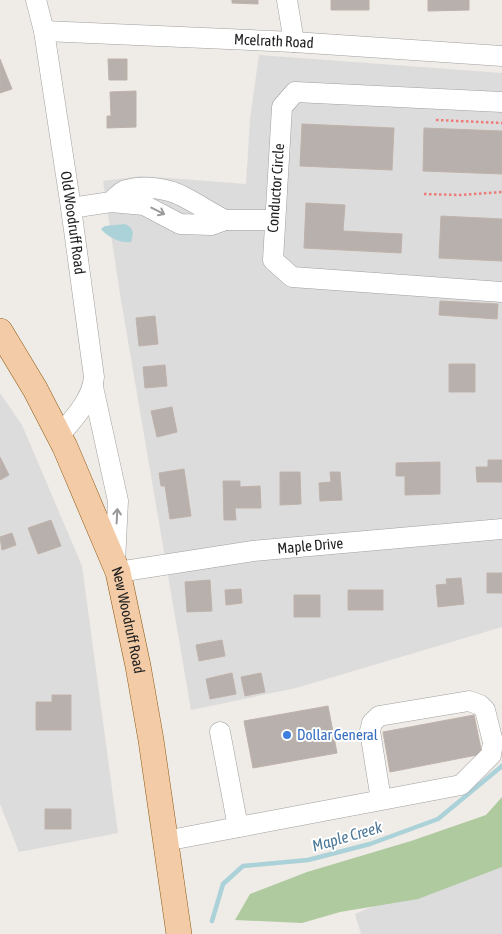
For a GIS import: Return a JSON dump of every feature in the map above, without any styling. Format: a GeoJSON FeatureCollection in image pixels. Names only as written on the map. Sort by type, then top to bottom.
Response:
{"type":"FeatureCollection","features":[{"type":"Feature","properties":{"kind":"main road","name":"New Woodruff Road"},"geometry":{"type":"LineString","coordinates":[[0,331],[35,389],[59,436],[89,501],[116,568],[138,666],[179,934]]}},
{"type":"Feature","properties":{"kind":"street","name":"Old Woodruff Road"},"geometry":{"type":"LineString","coordinates":[[36,0],[44,31],[94,377],[93,387],[82,408],[59,436]]}},
{"type":"Feature","properties":{"kind":"street"},"geometry":{"type":"LineString","coordinates":[[287,0],[294,42]]}},
{"type":"Feature","properties":{"kind":"street","name":"Mcelrath Road"},"geometry":{"type":"LineString","coordinates":[[44,31],[294,42],[502,56]]}},
{"type":"Feature","properties":{"kind":"street","name":"Conductor Circle"},"geometry":{"type":"LineString","coordinates":[[502,102],[295,92],[282,107],[273,260],[292,277],[502,292]]}},
{"type":"Feature","properties":{"kind":"street"},"geometry":{"type":"LineString","coordinates":[[71,208],[111,202],[144,205],[180,224],[211,225],[225,220],[274,220]]}},
{"type":"Feature","properties":{"kind":"street"},"geometry":{"type":"LineString","coordinates":[[93,387],[118,501],[116,568]]}},
{"type":"Feature","properties":{"kind":"street","name":"Maple Drive"},"geometry":{"type":"LineString","coordinates":[[116,568],[253,551],[502,529]]}},
{"type":"Feature","properties":{"kind":"street"},"geometry":{"type":"LineString","coordinates":[[165,841],[461,785],[491,755],[493,742],[485,710],[480,705],[469,701],[378,716],[372,723],[370,731],[381,800]]}},
{"type":"Feature","properties":{"kind":"street"},"geometry":{"type":"LineString","coordinates":[[220,732],[238,827]]}},
{"type":"Feature","properties":{"kind":"path"},"geometry":{"type":"LineString","coordinates":[[436,120],[502,123]]}},
{"type":"Feature","properties":{"kind":"path"},"geometry":{"type":"LineString","coordinates":[[424,194],[460,195],[502,192]]}},
{"type":"Feature","properties":{"kind":"shaded area"},"geometry":{"type":"Polygon","coordinates":[[[259,55],[502,73],[502,627],[296,688],[191,710],[120,294],[103,181],[142,176],[246,184],[250,119],[259,55]]]}},
{"type":"Feature","properties":{"kind":"shaded area"},"geometry":{"type":"Polygon","coordinates":[[[0,393],[22,425],[82,566],[118,833],[19,852],[0,804],[0,393]]]}},
{"type":"Feature","properties":{"kind":"shaded area"},"geometry":{"type":"Polygon","coordinates":[[[502,852],[502,934],[361,934],[355,914],[502,852]]]}},
{"type":"Feature","properties":{"kind":"green space"},"geometry":{"type":"Polygon","coordinates":[[[502,797],[502,867],[418,899],[340,912],[302,923],[235,920],[250,894],[307,872],[411,841],[486,815],[502,797]]]}},
{"type":"Feature","properties":{"kind":"water"},"geometry":{"type":"Polygon","coordinates":[[[125,224],[132,231],[131,242],[115,239],[101,229],[105,226],[125,224]]]}},
{"type":"Feature","properties":{"kind":"building"},"geometry":{"type":"Polygon","coordinates":[[[232,0],[258,0],[258,4],[232,3],[232,0]]]}},
{"type":"Feature","properties":{"kind":"building"},"geometry":{"type":"Polygon","coordinates":[[[331,0],[369,0],[369,10],[331,10],[331,0]]]}},
{"type":"Feature","properties":{"kind":"building"},"geometry":{"type":"Polygon","coordinates":[[[428,0],[469,0],[469,10],[428,11],[428,0]]]}},
{"type":"Feature","properties":{"kind":"building"},"geometry":{"type":"Polygon","coordinates":[[[0,59],[12,89],[0,93],[0,59]]]}},
{"type":"Feature","properties":{"kind":"building"},"geometry":{"type":"Polygon","coordinates":[[[108,59],[127,59],[127,80],[109,80],[108,59]]]}},
{"type":"Feature","properties":{"kind":"building"},"geometry":{"type":"Polygon","coordinates":[[[136,91],[136,127],[107,128],[107,116],[111,116],[110,92],[136,91]]]}},
{"type":"Feature","properties":{"kind":"building"},"geometry":{"type":"Polygon","coordinates":[[[302,124],[394,128],[392,170],[300,166],[302,124]]]}},
{"type":"Feature","properties":{"kind":"building"},"geometry":{"type":"Polygon","coordinates":[[[424,128],[502,131],[502,174],[423,171],[424,128]]]}},
{"type":"Feature","properties":{"kind":"building"},"geometry":{"type":"Polygon","coordinates":[[[306,203],[345,205],[343,231],[402,234],[401,253],[304,248],[306,203]]]}},
{"type":"Feature","properties":{"kind":"building"},"geometry":{"type":"Polygon","coordinates":[[[441,216],[502,219],[502,261],[439,258],[441,216]]]}},
{"type":"Feature","properties":{"kind":"building"},"geometry":{"type":"Polygon","coordinates":[[[440,301],[498,304],[497,319],[439,315],[440,301]]]}},
{"type":"Feature","properties":{"kind":"building"},"geometry":{"type":"Polygon","coordinates":[[[155,316],[158,344],[139,346],[136,318],[155,316]]]}},
{"type":"Feature","properties":{"kind":"building"},"geometry":{"type":"Polygon","coordinates":[[[449,364],[475,364],[475,392],[449,392],[449,364]]]}},
{"type":"Feature","properties":{"kind":"building"},"geometry":{"type":"Polygon","coordinates":[[[165,365],[167,386],[145,388],[143,367],[165,365]]]}},
{"type":"Feature","properties":{"kind":"building"},"geometry":{"type":"Polygon","coordinates":[[[172,407],[177,432],[157,437],[151,411],[172,407]]]}},
{"type":"Feature","properties":{"kind":"building"},"geometry":{"type":"Polygon","coordinates":[[[0,457],[9,475],[0,480],[0,457]]]}},
{"type":"Feature","properties":{"kind":"building"},"geometry":{"type":"Polygon","coordinates":[[[488,460],[502,460],[502,482],[477,482],[476,467],[488,467],[488,460]]]}},
{"type":"Feature","properties":{"kind":"building"},"geometry":{"type":"Polygon","coordinates":[[[440,462],[440,494],[405,495],[405,476],[396,476],[396,463],[440,462]]]}},
{"type":"Feature","properties":{"kind":"building"},"geometry":{"type":"Polygon","coordinates":[[[184,469],[191,516],[170,519],[165,486],[161,486],[159,473],[184,469]]]}},
{"type":"Feature","properties":{"kind":"building"},"geometry":{"type":"Polygon","coordinates":[[[280,472],[300,472],[301,504],[280,505],[280,472]]]}},
{"type":"Feature","properties":{"kind":"building"},"geometry":{"type":"Polygon","coordinates":[[[330,472],[340,472],[342,500],[320,501],[319,483],[331,482],[330,472]]]}},
{"type":"Feature","properties":{"kind":"building"},"geometry":{"type":"Polygon","coordinates":[[[223,481],[240,481],[240,487],[260,486],[261,508],[235,508],[236,520],[224,520],[223,481]]]}},
{"type":"Feature","properties":{"kind":"building"},"geometry":{"type":"Polygon","coordinates":[[[51,520],[61,546],[38,554],[28,528],[51,520]]]}},
{"type":"Feature","properties":{"kind":"building"},"geometry":{"type":"Polygon","coordinates":[[[12,533],[16,545],[2,550],[0,537],[12,533]]]}},
{"type":"Feature","properties":{"kind":"building"},"geometry":{"type":"Polygon","coordinates":[[[487,573],[502,573],[502,593],[487,593],[487,573]]]}},
{"type":"Feature","properties":{"kind":"building"},"geometry":{"type":"Polygon","coordinates":[[[461,578],[464,604],[438,607],[436,585],[447,584],[446,579],[461,578]]]}},
{"type":"Feature","properties":{"kind":"building"},"geometry":{"type":"Polygon","coordinates":[[[210,580],[212,611],[187,612],[185,582],[210,580]]]}},
{"type":"Feature","properties":{"kind":"building"},"geometry":{"type":"Polygon","coordinates":[[[241,589],[242,603],[226,605],[225,590],[241,589]]]}},
{"type":"Feature","properties":{"kind":"building"},"geometry":{"type":"Polygon","coordinates":[[[348,590],[383,590],[383,610],[348,610],[348,590]]]}},
{"type":"Feature","properties":{"kind":"building"},"geometry":{"type":"Polygon","coordinates":[[[294,595],[320,595],[320,617],[294,617],[294,595]]]}},
{"type":"Feature","properties":{"kind":"building"},"geometry":{"type":"Polygon","coordinates":[[[222,640],[225,656],[199,661],[196,645],[222,640]]]}},
{"type":"Feature","properties":{"kind":"building"},"geometry":{"type":"Polygon","coordinates":[[[232,673],[236,694],[210,699],[206,679],[232,673]]]}},
{"type":"Feature","properties":{"kind":"building"},"geometry":{"type":"Polygon","coordinates":[[[261,673],[265,692],[245,696],[241,677],[261,673]]]}},
{"type":"Feature","properties":{"kind":"building"},"geometry":{"type":"Polygon","coordinates":[[[52,695],[71,695],[71,730],[36,730],[36,702],[52,702],[52,695]]]}},
{"type":"Feature","properties":{"kind":"building"},"geometry":{"type":"Polygon","coordinates":[[[328,706],[337,753],[253,768],[244,721],[328,706]]]}},
{"type":"Feature","properties":{"kind":"building"},"geometry":{"type":"Polygon","coordinates":[[[474,715],[482,754],[390,772],[383,732],[474,715]]]}},
{"type":"Feature","properties":{"kind":"building"},"geometry":{"type":"Polygon","coordinates":[[[45,809],[71,809],[71,829],[45,829],[45,809]]]}},
{"type":"Feature","properties":{"kind":"waterway","name":"Maple Creek"},"geometry":{"type":"LineString","coordinates":[[212,921],[223,884],[243,866],[308,860],[370,844],[438,819],[502,766]]}},
{"type":"Feature","properties":{"kind":"place","name":"Dollar General"},"geometry":{"type":"Point","coordinates":[287,735]}}]}
